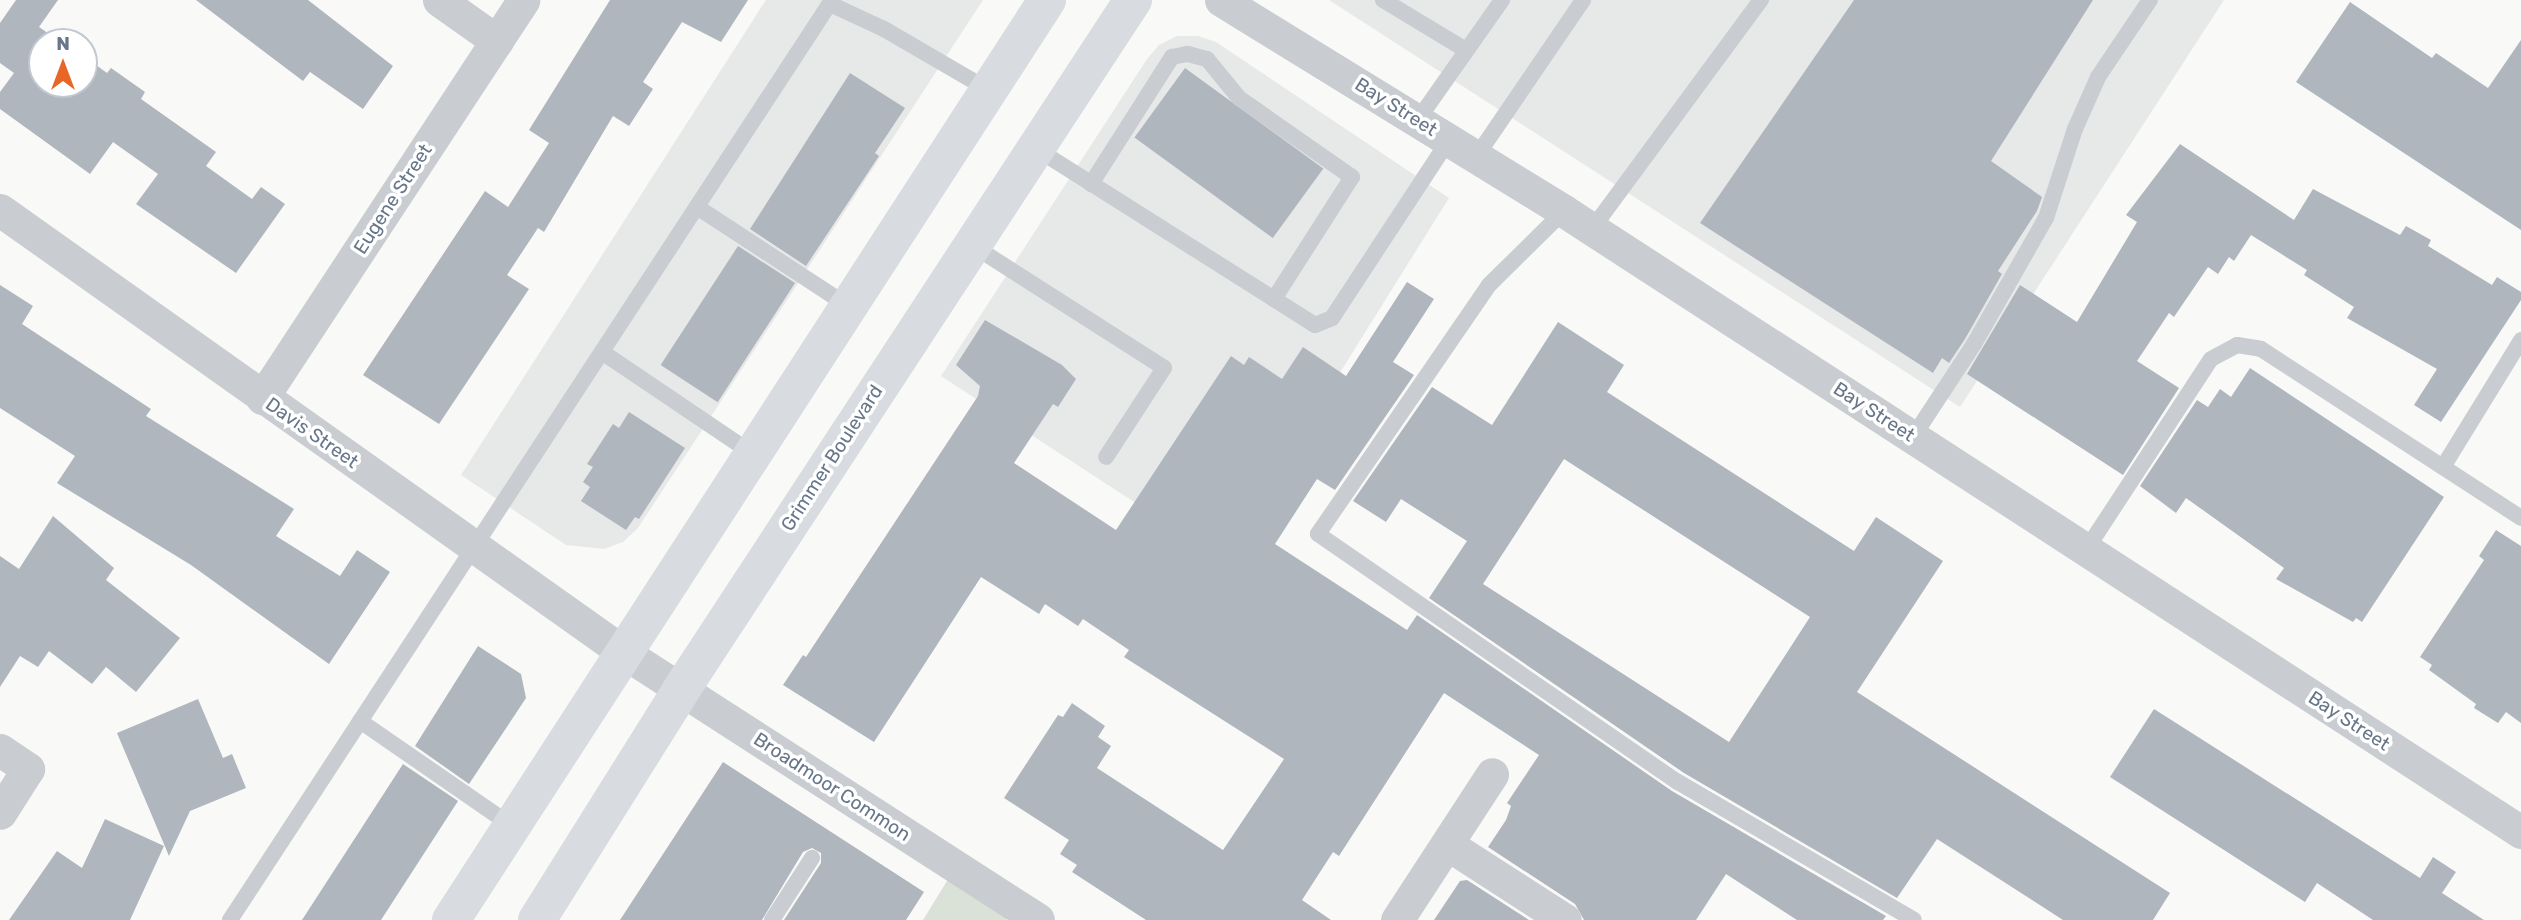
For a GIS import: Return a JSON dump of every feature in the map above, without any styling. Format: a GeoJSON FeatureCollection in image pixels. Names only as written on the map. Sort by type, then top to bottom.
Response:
{"type":"FeatureCollection","features":[{"type":"Feature","properties":{"kind":"main road"},"geometry":{"type":"LineString","coordinates":[[451,920],[626,654],[847,305],[1047,0]]}},
{"type":"Feature","properties":{"kind":"main road","name":"Grimmer Boulevard"},"geometry":{"type":"LineString","coordinates":[[537,920],[681,690],[1133,0]]}},
{"type":"Feature","properties":{"kind":"street"},"geometry":{"type":"LineString","coordinates":[[439,0],[497,41]]}},
{"type":"Feature","properties":{"kind":"street","name":"Eugene Street"},"geometry":{"type":"LineString","coordinates":[[262,398],[523,0]]}},
{"type":"Feature","properties":{"kind":"street","name":"Bay Street"},"geometry":{"type":"LineString","coordinates":[[1221,0],[1564,211],[2521,832]]}},
{"type":"Feature","properties":{"kind":"street","name":"Davis Street"},"geometry":{"type":"LineString","coordinates":[[0,210],[626,654]]}},
{"type":"Feature","properties":{"kind":"street","name":"Broadmoor Common"},"geometry":{"type":"LineString","coordinates":[[626,654],[1038,920]]}},
{"type":"Feature","properties":{"kind":"street"},"geometry":{"type":"LineString","coordinates":[[0,750],[28,769],[0,813]]}},
{"type":"Feature","properties":{"kind":"street"},"geometry":{"type":"LineString","coordinates":[[1397,920],[1492,774]]}},
{"type":"Feature","properties":{"kind":"street"},"geometry":{"type":"LineString","coordinates":[[1447,844],[1564,920]]}},
{"type":"Feature","properties":{"kind":"lane"},"geometry":{"type":"LineString","coordinates":[[1384,0],[1466,50]]}},
{"type":"Feature","properties":{"kind":"lane"},"geometry":{"type":"LineString","coordinates":[[1417,121],[1502,0]]}},
{"type":"Feature","properties":{"kind":"lane"},"geometry":{"type":"LineString","coordinates":[[1476,158],[1583,0]]}},
{"type":"Feature","properties":{"kind":"lane"},"geometry":{"type":"LineString","coordinates":[[1592,229],[1760,0]]}},
{"type":"Feature","properties":{"kind":"lane"},"geometry":{"type":"LineString","coordinates":[[1913,437],[1974,344],[2046,218],[2074,129],[2098,77],[2150,0]]}},
{"type":"Feature","properties":{"kind":"lane"},"geometry":{"type":"LineString","coordinates":[[229,920],[831,2],[884,29],[987,89]]}},
{"type":"Feature","properties":{"kind":"lane"},"geometry":{"type":"LineString","coordinates":[[1091,184],[1172,57],[1188,54],[1207,59],[1239,97],[1352,177],[1274,299]]}},
{"type":"Feature","properties":{"kind":"lane"},"geometry":{"type":"LineString","coordinates":[[1035,148],[1315,325],[1332,318],[1449,140]]}},
{"type":"Feature","properties":{"kind":"lane"},"geometry":{"type":"LineString","coordinates":[[697,207],[847,305]]}},
{"type":"Feature","properties":{"kind":"lane"},"geometry":{"type":"LineString","coordinates":[[1564,211],[1489,285],[1318,534],[1678,782],[1914,920]]}},
{"type":"Feature","properties":{"kind":"lane"},"geometry":{"type":"LineString","coordinates":[[972,245],[1164,368],[1106,457]]}},
{"type":"Feature","properties":{"kind":"lane"},"geometry":{"type":"LineString","coordinates":[[2442,467],[2521,340]]}},
{"type":"Feature","properties":{"kind":"lane"},"geometry":{"type":"LineString","coordinates":[[2087,550],[2211,359],[2237,345],[2261,349],[2521,518]]}},
{"type":"Feature","properties":{"kind":"lane"},"geometry":{"type":"LineString","coordinates":[[602,352],[753,453]]}},
{"type":"Feature","properties":{"kind":"lane"},"geometry":{"type":"LineString","coordinates":[[360,721],[512,826]]}},
{"type":"Feature","properties":{"kind":"lane"},"geometry":{"type":"LineString","coordinates":[[772,920],[812,858]]}},
{"type":"Feature","properties":{"kind":"shaded area"},"geometry":{"type":"Polygon","coordinates":[[[766,0],[983,0],[638,528],[623,542],[604,549],[566,545],[461,475],[766,0]]]}},
{"type":"Feature","properties":{"kind":"shaded area"},"geometry":{"type":"Polygon","coordinates":[[[1329,0],[2224,0],[1960,407],[1329,0]]]}},
{"type":"Feature","properties":{"kind":"shaded area"},"geometry":{"type":"Polygon","coordinates":[[[1177,36],[1198,36],[1216,42],[1449,198],[1223,560],[941,376],[1147,59],[1159,45],[1177,36]]]}},
{"type":"Feature","properties":{"kind":"shaded area"},"geometry":{"type":"Polygon","coordinates":[[[955,868],[1015,905],[1006,920],[923,920],[955,868]]]}},
{"type":"Feature","properties":{"kind":"building"},"geometry":{"type":"Polygon","coordinates":[[[16,0],[58,0],[40,28],[28,28],[28,98],[98,98],[98,66],[107,73],[111,68],[145,92],[141,99],[216,152],[206,166],[252,199],[261,187],[285,204],[236,273],[136,204],[158,174],[113,142],[90,174],[0,109],[0,92],[14,73],[0,63],[0,23],[16,0]]]}},
{"type":"Feature","properties":{"kind":"building"},"geometry":{"type":"Polygon","coordinates":[[[196,0],[308,0],[393,66],[363,109],[310,72],[303,81],[196,0]]]}},
{"type":"Feature","properties":{"kind":"building"},"geometry":{"type":"Polygon","coordinates":[[[610,0],[748,0],[721,42],[682,22],[643,82],[653,89],[629,126],[613,116],[544,232],[538,228],[507,275],[529,289],[439,424],[363,375],[485,191],[508,207],[549,143],[529,130],[610,0]]]}},
{"type":"Feature","properties":{"kind":"building"},"geometry":{"type":"Polygon","coordinates":[[[1854,0],[2093,0],[1991,161],[2042,197],[2037,211],[1998,271],[2002,274],[1965,339],[1949,363],[1942,358],[1933,373],[1700,223],[1854,0]]]}},
{"type":"Feature","properties":{"kind":"building"},"geometry":{"type":"Polygon","coordinates":[[[2350,2],[2432,58],[2436,53],[2488,88],[2521,40],[2521,230],[2296,82],[2350,2]]]}},
{"type":"Feature","properties":{"kind":"building"},"geometry":{"type":"Polygon","coordinates":[[[1185,68],[1323,169],[1273,238],[1134,138],[1185,68]]]}},
{"type":"Feature","properties":{"kind":"building"},"geometry":{"type":"Polygon","coordinates":[[[850,73],[905,108],[875,153],[879,156],[806,266],[750,229],[850,73]]]}},
{"type":"Feature","properties":{"kind":"building"},"geometry":{"type":"Polygon","coordinates":[[[2180,144],[2294,220],[2313,189],[2400,235],[2406,226],[2431,240],[2428,246],[2492,285],[2497,277],[2521,292],[2521,300],[2441,422],[2414,405],[2437,369],[2347,318],[2354,307],[2304,275],[2307,270],[2251,235],[2234,261],[2229,257],[2218,274],[2208,267],[2174,317],[2169,313],[2137,361],[2179,388],[2123,475],[1967,374],[2020,285],[2077,322],[2137,222],[2126,215],[2180,144]]]}},
{"type":"Feature","properties":{"kind":"building"},"geometry":{"type":"Polygon","coordinates":[[[738,246],[795,283],[718,402],[661,365],[738,246]]]}},
{"type":"Feature","properties":{"kind":"building"},"geometry":{"type":"Polygon","coordinates":[[[1407,282],[1434,299],[1393,362],[1414,375],[1335,490],[1317,479],[1275,544],[1407,630],[1417,615],[1672,791],[1886,916],[1883,920],[1797,920],[1726,874],[1696,920],[1584,920],[1575,904],[1488,847],[1506,820],[1511,806],[1507,803],[1539,755],[1444,693],[1339,856],[1333,852],[1302,900],[1331,920],[1146,920],[1072,872],[1077,865],[1060,854],[1069,840],[1004,798],[1058,715],[1063,717],[1072,703],[1105,726],[1098,737],[1111,746],[1097,768],[1223,850],[1284,759],[1124,657],[1129,650],[1083,619],[1078,626],[1045,604],[1039,614],[981,577],[874,742],[783,685],[803,655],[806,657],[978,396],[980,386],[956,365],[985,320],[1062,365],[1076,379],[1058,407],[1053,404],[1014,463],[1116,530],[1231,356],[1244,365],[1249,357],[1282,379],[1303,347],[1346,376],[1407,282]]]}},
{"type":"Feature","properties":{"kind":"building"},"geometry":{"type":"Polygon","coordinates":[[[0,285],[33,306],[22,324],[151,409],[146,416],[294,509],[276,536],[340,576],[357,550],[390,572],[329,664],[191,565],[57,483],[75,456],[0,408],[0,285]]]}},
{"type":"Feature","properties":{"kind":"building"},"geometry":{"type":"Polygon","coordinates":[[[1558,322],[1624,365],[1607,392],[1854,551],[1876,517],[1943,561],[1857,692],[2170,893],[2153,920],[2063,920],[1937,839],[1897,898],[1684,773],[1429,598],[1467,541],[1401,499],[1386,522],[1353,501],[1432,387],[1492,425],[1558,322]],[[1564,459],[1483,584],[1729,742],[1810,617],[1564,459]]]}},
{"type":"Feature","properties":{"kind":"building"},"geometry":{"type":"Polygon","coordinates":[[[2250,368],[2444,497],[2362,622],[2356,618],[2353,622],[2276,579],[2284,568],[2186,498],[2176,513],[2140,486],[2197,400],[2208,407],[2220,389],[2231,397],[2250,368]]]}},
{"type":"Feature","properties":{"kind":"building"},"geometry":{"type":"Polygon","coordinates":[[[629,412],[685,448],[639,519],[635,517],[626,530],[581,501],[590,487],[583,482],[593,467],[587,464],[613,424],[619,428],[629,412]]]}},
{"type":"Feature","properties":{"kind":"building"},"geometry":{"type":"Polygon","coordinates":[[[53,516],[114,568],[106,580],[180,638],[136,692],[106,667],[92,684],[49,651],[38,667],[20,656],[0,687],[0,556],[19,569],[53,516]]]}},
{"type":"Feature","properties":{"kind":"building"},"geometry":{"type":"Polygon","coordinates":[[[2496,530],[2521,546],[2521,723],[2506,712],[2498,723],[2474,708],[2476,704],[2429,670],[2432,665],[2420,657],[2484,560],[2479,556],[2496,530]]]}},
{"type":"Feature","properties":{"kind":"building"},"geometry":{"type":"Polygon","coordinates":[[[478,646],[521,674],[526,698],[469,784],[415,746],[478,646]]]}},
{"type":"Feature","properties":{"kind":"building"},"geometry":{"type":"Polygon","coordinates":[[[198,699],[223,758],[232,754],[246,788],[190,811],[169,856],[117,733],[198,699]]]}},
{"type":"Feature","properties":{"kind":"building"},"geometry":{"type":"Polygon","coordinates":[[[2154,709],[2420,878],[2433,857],[2456,872],[2442,893],[2484,920],[2373,920],[2317,883],[2305,902],[2110,777],[2154,709]]]}},
{"type":"Feature","properties":{"kind":"building"},"geometry":{"type":"Polygon","coordinates":[[[723,762],[924,892],[906,920],[784,920],[821,863],[821,853],[812,848],[803,852],[762,920],[620,920],[723,762]]]}},
{"type":"Feature","properties":{"kind":"building"},"geometry":{"type":"Polygon","coordinates":[[[403,764],[458,801],[381,920],[302,920],[403,764]]]}},
{"type":"Feature","properties":{"kind":"building"},"geometry":{"type":"Polygon","coordinates":[[[105,819],[164,846],[130,920],[9,920],[57,851],[82,868],[105,819]]]}},
{"type":"Feature","properties":{"kind":"building"},"geometry":{"type":"Polygon","coordinates":[[[1467,880],[1529,920],[1434,920],[1460,881],[1467,880]]]}}]}
